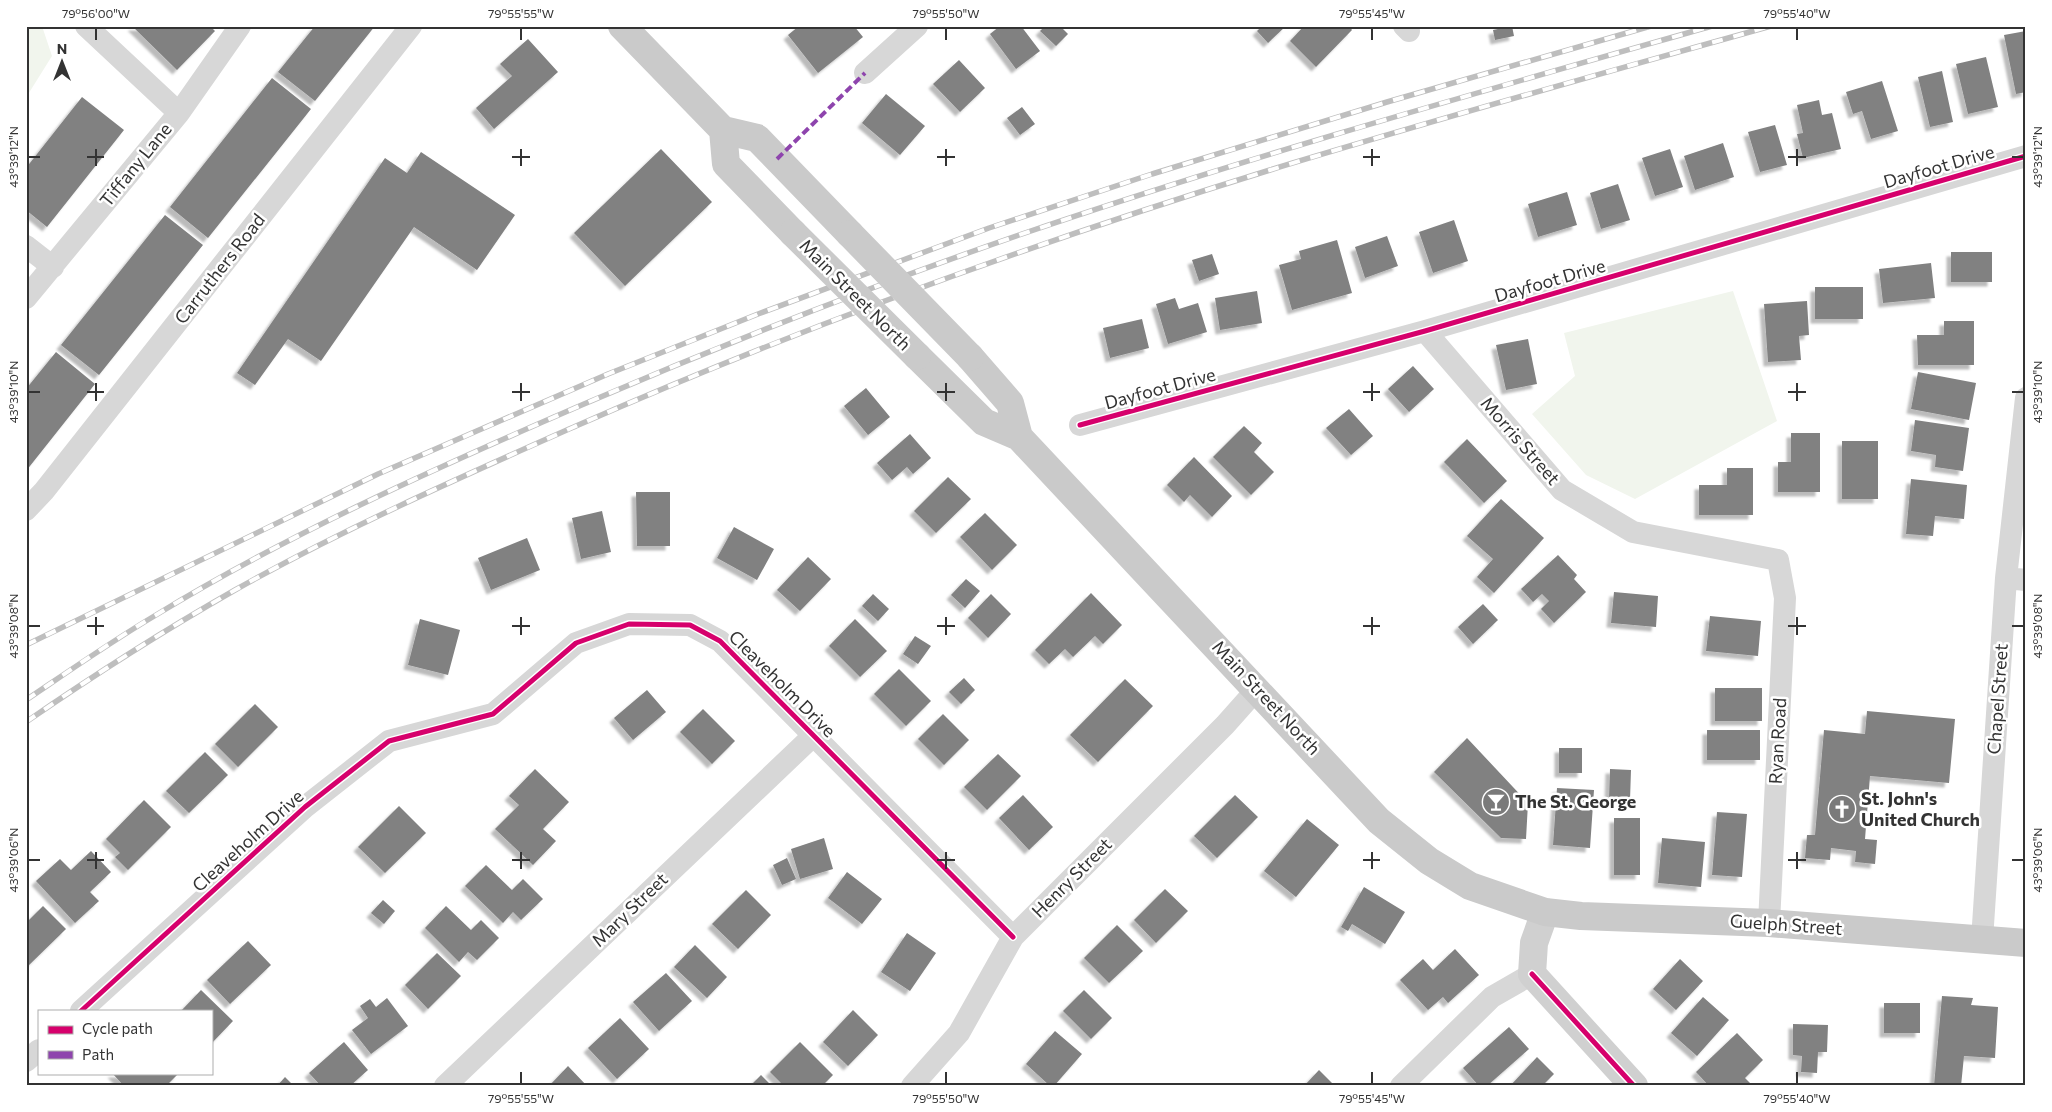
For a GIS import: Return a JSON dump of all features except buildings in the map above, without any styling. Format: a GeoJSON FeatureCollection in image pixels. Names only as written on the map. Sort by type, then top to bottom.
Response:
{"type":"FeatureCollection","features":[{"type":"Feature","properties":{"kind":"main road"},"geometry":{"type":"LineString","coordinates":[[622,26],[722,130]]}},
{"type":"Feature","properties":{"kind":"main road","name":"Main Street North"},"geometry":{"type":"LineString","coordinates":[[1019,437],[1010,403],[970,357],[756,138],[722,130],[726,164],[984,422],[1019,437],[1379,821],[1429,861],[1470,886],[1545,912]]}},
{"type":"Feature","properties":{"kind":"main road"},"geometry":{"type":"LineString","coordinates":[[1545,912],[1534,942],[1532,974],[1634,1086]]}},
{"type":"Feature","properties":{"kind":"main road","name":"Guelph Street"},"geometry":{"type":"LineString","coordinates":[[1545,912],[1581,916],[1769,923],[2026,943]]}},
{"type":"Feature","properties":{"kind":"street"},"geometry":{"type":"LineString","coordinates":[[86,26],[179,112]]}},
{"type":"Feature","properties":{"kind":"street","name":"Tiffany Lane"},"geometry":{"type":"LineString","coordinates":[[26,298],[179,112],[240,26]]}},
{"type":"Feature","properties":{"kind":"street","name":"Carruthers Road"},"geometry":{"type":"LineString","coordinates":[[26,510],[44,491],[411,26]]}},
{"type":"Feature","properties":{"kind":"street"},"geometry":{"type":"LineString","coordinates":[[865,73],[917,26]]}},
{"type":"Feature","properties":{"kind":"street","name":"Dayfoot Drive"},"geometry":{"type":"LineString","coordinates":[[1080,425],[1425,331],[2026,156]]}},
{"type":"Feature","properties":{"kind":"street"},"geometry":{"type":"LineString","coordinates":[[26,246],[53,267]]}},
{"type":"Feature","properties":{"kind":"street","name":"Morris Street"},"geometry":{"type":"LineString","coordinates":[[1425,331],[1562,490],[1633,532],[1778,560]]}},
{"type":"Feature","properties":{"kind":"street","name":"Chapel Street"},"geometry":{"type":"LineString","coordinates":[[1982,940],[2016,579],[2026,398]]}},
{"type":"Feature","properties":{"kind":"street","name":"Ryan Road"},"geometry":{"type":"LineString","coordinates":[[1769,923],[1785,598],[1778,560]]}},
{"type":"Feature","properties":{"kind":"street","name":"Cleaveholm Drive"},"geometry":{"type":"LineString","coordinates":[[82,1010],[305,807],[389,740],[493,714],[576,643],[629,624],[690,625],[720,641],[1014,937]]}},
{"type":"Feature","properties":{"kind":"street","name":"Henry Street"},"geometry":{"type":"LineString","coordinates":[[912,1086],[959,1033],[1014,937],[1218,732],[1257,689]]}},
{"type":"Feature","properties":{"kind":"street","name":"Mary Street"},"geometry":{"type":"LineString","coordinates":[[446,1086],[814,735]]}},
{"type":"Feature","properties":{"kind":"street"},"geometry":{"type":"LineString","coordinates":[[1401,1086],[1492,997],[1532,974]]}},
{"type":"Feature","properties":{"kind":"street"},"geometry":{"type":"LineString","coordinates":[[26,1061],[38,1051]]}},
{"type":"Feature","properties":{"kind":"shaded area"},"geometry":{"type":"Polygon","coordinates":[[[26,26],[42,26],[52,56],[27,96],[26,26]]]}},
{"type":"Feature","properties":{"kind":"shaded area"},"geometry":{"type":"Polygon","coordinates":[[[1733,291],[1777,421],[1635,499],[1586,475],[1532,414],[1575,376],[1564,333],[1733,291]]]}},
{"type":"Feature","properties":{"kind":"railway"},"geometry":{"type":"LineString","coordinates":[[26,645],[378,474],[608,374],[758,314],[989,228],[1152,174],[1387,102],[1651,26]]}},
{"type":"Feature","properties":{"kind":"railway"},"geometry":{"type":"LineString","coordinates":[[26,700],[156,615],[207,585],[313,528],[475,452],[637,381],[745,337],[909,274],[1105,206],[1364,126],[1712,26]]}},
{"type":"Feature","properties":{"kind":"railway"},"geometry":{"type":"LineString","coordinates":[[26,722],[103,670],[182,621],[319,545],[533,445],[747,354],[919,288],[1182,198],[1520,96],[1771,26]]}},
{"type":"Feature","properties":{"kind":"marked path"},"geometry":{"type":"LineString","coordinates":[[777,159],[865,73]]}},
{"type":"Feature","properties":{"kind":"cycle path"},"geometry":{"type":"LineString","coordinates":[[1080,425],[1425,331],[2026,156]]}},
{"type":"Feature","properties":{"kind":"cycle path"},"geometry":{"type":"LineString","coordinates":[[82,1010],[305,807],[389,741],[493,714],[576,643],[629,624],[690,625],[720,641],[1013,937]]}},
{"type":"Feature","properties":{"kind":"cycle path"},"geometry":{"type":"LineString","coordinates":[[1532,974],[1634,1086]]}},
{"type":"Feature","properties":{"kind":"place","name":"The St. George"},"geometry":{"type":"Point","coordinates":[1496,802]}},
{"type":"Feature","properties":{"kind":"place","name":"St. John's United Church"},"geometry":{"type":"Point","coordinates":[1842,809]}}]}
